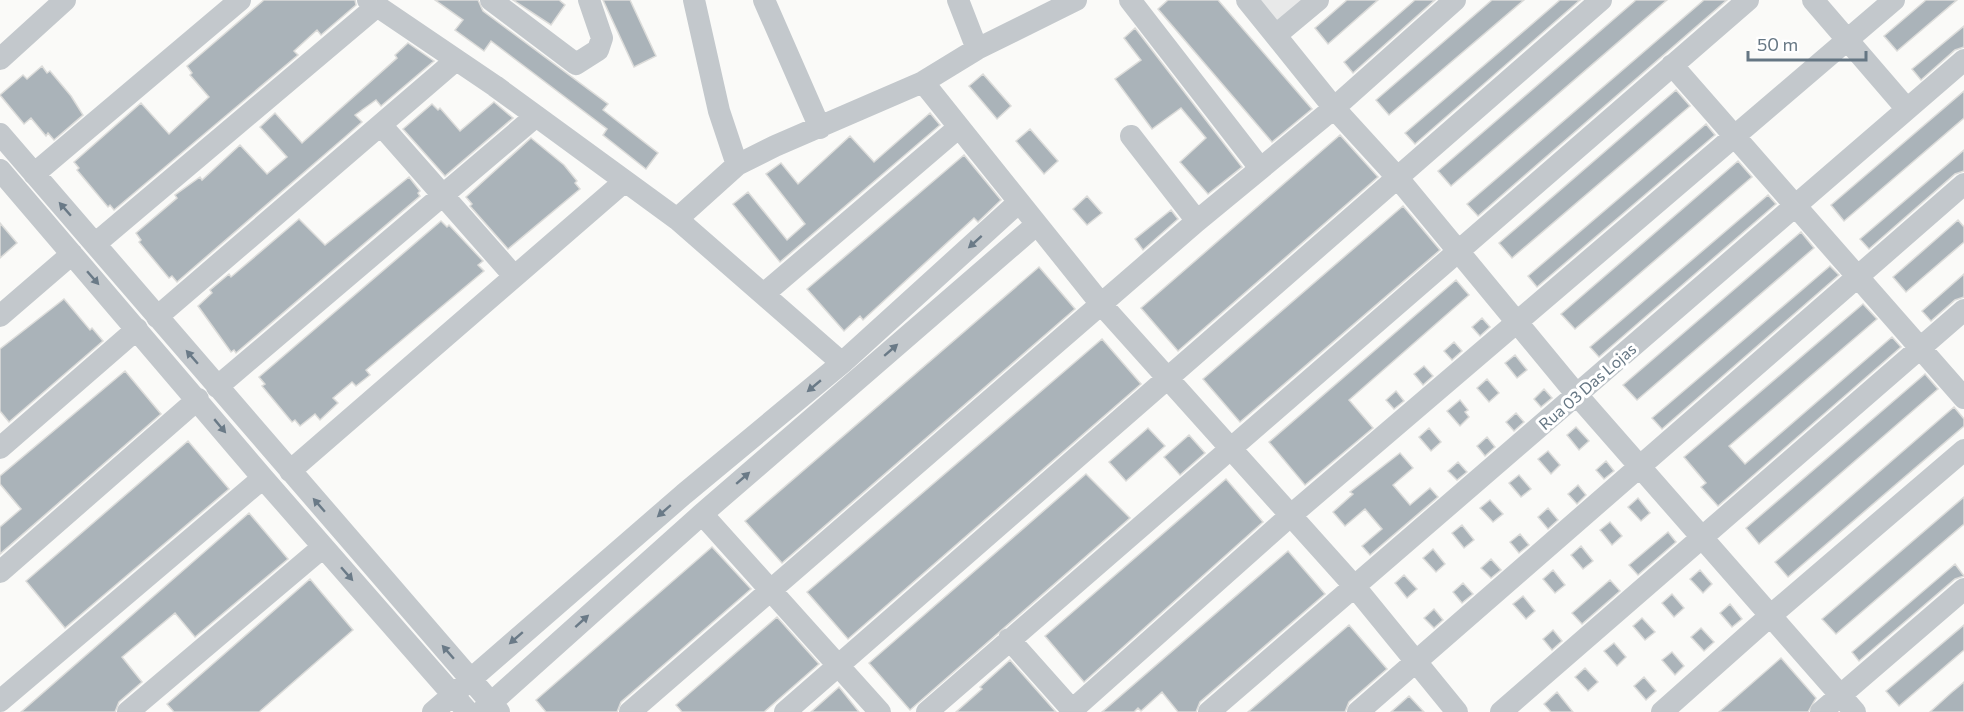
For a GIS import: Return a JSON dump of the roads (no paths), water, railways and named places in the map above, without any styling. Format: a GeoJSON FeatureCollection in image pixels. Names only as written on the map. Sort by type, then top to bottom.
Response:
{"type":"FeatureCollection","features":[{"type":"Feature","properties":{"kind":"street"},"geometry":{"type":"LineString","coordinates":[[0,59],[65,0]]}},
{"type":"Feature","properties":{"kind":"street"},"geometry":{"type":"LineString","coordinates":[[34,174],[240,0]]}},
{"type":"Feature","properties":{"kind":"street"},"geometry":{"type":"LineString","coordinates":[[491,0],[576,64],[598,50],[602,38],[589,0]]}},
{"type":"Feature","properties":{"kind":"street"},"geometry":{"type":"LineString","coordinates":[[694,0],[719,111],[737,165]]}},
{"type":"Feature","properties":{"kind":"street"},"geometry":{"type":"LineString","coordinates":[[748,0],[753,0]]}},
{"type":"Feature","properties":{"kind":"street"},"geometry":{"type":"LineString","coordinates":[[764,0],[820,128]]}},
{"type":"Feature","properties":{"kind":"street"},"geometry":{"type":"LineString","coordinates":[[958,0],[978,49]]}},
{"type":"Feature","properties":{"kind":"street"},"geometry":{"type":"LineString","coordinates":[[677,219],[737,165],[775,146],[923,82],[978,49],[1076,0]]}},
{"type":"Feature","properties":{"kind":"street"},"geometry":{"type":"LineString","coordinates":[[1130,0],[1260,168]]}},
{"type":"Feature","properties":{"kind":"street"},"geometry":{"type":"LineString","coordinates":[[1247,0],[1334,108],[1397,177],[1577,395],[1848,704]]}},
{"type":"Feature","properties":{"kind":"street"},"geometry":{"type":"LineString","coordinates":[[1276,35],[1318,0]]}},
{"type":"Feature","properties":{"kind":"street"},"geometry":{"type":"LineString","coordinates":[[630,712],[1197,221],[1334,108],[1455,0]]}},
{"type":"Feature","properties":{"kind":"street"},"geometry":{"type":"LineString","coordinates":[[785,712],[1601,0]]}},
{"type":"Feature","properties":{"kind":"street"},"geometry":{"type":"LineString","coordinates":[[927,712],[1748,0]]}},
{"type":"Feature","properties":{"kind":"street"},"geometry":{"type":"LineString","coordinates":[[1813,0],[1906,108]]}},
{"type":"Feature","properties":{"kind":"street"},"geometry":{"type":"LineString","coordinates":[[1009,639],[1072,711],[1290,516],[1733,135],[1894,0]]}},
{"type":"Feature","properties":{"kind":"street"},"geometry":{"type":"LineString","coordinates":[[95,244],[372,3],[536,116],[677,219],[765,293],[842,363]]}},
{"type":"Feature","properties":{"kind":"street"},"geometry":{"type":"LineString","coordinates":[[157,317],[456,60]]}},
{"type":"Feature","properties":{"kind":"street","name":"Rua 03 Das Lojas"},"geometry":{"type":"LineString","coordinates":[[1209,712],[1797,207],[1906,108],[1964,60]]}},
{"type":"Feature","properties":{"kind":"street"},"geometry":{"type":"LineString","coordinates":[[1672,65],[1964,398]]}},
{"type":"Feature","properties":{"kind":"street"},"geometry":{"type":"LineString","coordinates":[[923,82],[1101,304],[1355,587],[1456,712]]}},
{"type":"Feature","properties":{"kind":"street"},"geometry":{"type":"LineString","coordinates":[[217,387],[536,116]]}},
{"type":"Feature","properties":{"kind":"street"},"geometry":{"type":"LineString","coordinates":[[381,125],[514,276]]}},
{"type":"Feature","properties":{"kind":"street"},"geometry":{"type":"LineString","coordinates":[[765,293],[958,128]]}},
{"type":"Feature","properties":{"kind":"street"},"geometry":{"type":"LineString","coordinates":[[0,134],[470,677],[490,709],[702,514],[1036,225]]}},
{"type":"Feature","properties":{"kind":"street"},"geometry":{"type":"LineString","coordinates":[[1131,136],[1197,221]]}},
{"type":"Feature","properties":{"kind":"street"},"geometry":{"type":"LineString","coordinates":[[290,471],[625,181]]}},
{"type":"Feature","properties":{"kind":"street"},"geometry":{"type":"LineString","coordinates":[[4,182],[72,254],[198,399],[262,478],[468,712]]}},
{"type":"Feature","properties":{"kind":"street"},"geometry":{"type":"LineString","coordinates":[[1359,712],[1964,183]]}},
{"type":"Feature","properties":{"kind":"street"},"geometry":{"type":"LineString","coordinates":[[433,712],[470,677],[842,363],[1018,203]]}},
{"type":"Feature","properties":{"kind":"street"},"geometry":{"type":"LineString","coordinates":[[0,316],[72,254]]}},
{"type":"Feature","properties":{"kind":"street"},"geometry":{"type":"LineString","coordinates":[[1501,712],[1964,310]]}},
{"type":"Feature","properties":{"kind":"street"},"geometry":{"type":"LineString","coordinates":[[0,448],[137,329]]}},
{"type":"Feature","properties":{"kind":"street"},"geometry":{"type":"LineString","coordinates":[[0,572],[198,399]]}},
{"type":"Feature","properties":{"kind":"street"},"geometry":{"type":"LineString","coordinates":[[1662,712],[1964,450]]}},
{"type":"Feature","properties":{"kind":"street"},"geometry":{"type":"LineString","coordinates":[[0,701],[262,478]]}},
{"type":"Feature","properties":{"kind":"street"},"geometry":{"type":"LineString","coordinates":[[702,514],[880,712]]}},
{"type":"Feature","properties":{"kind":"street"},"geometry":{"type":"LineString","coordinates":[[128,712],[323,547]]}},
{"type":"Feature","properties":{"kind":"street"},"geometry":{"type":"LineString","coordinates":[[1821,712],[1848,704],[1964,589]]}}]}
